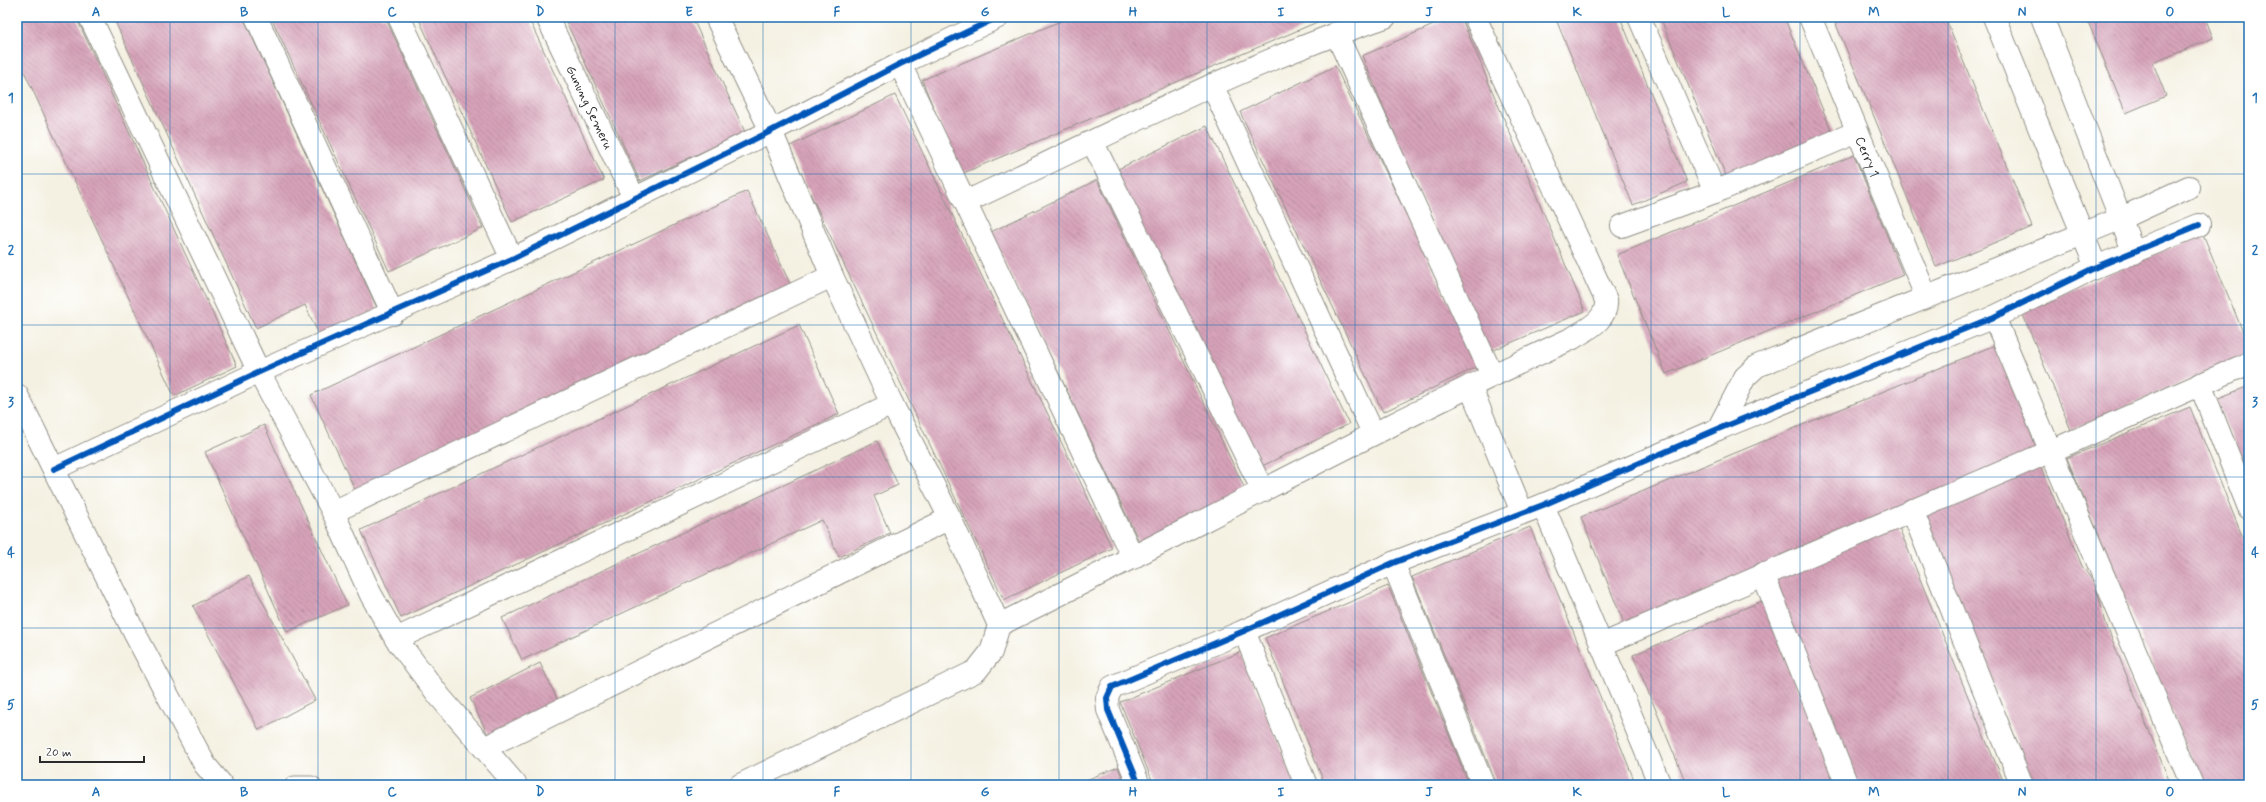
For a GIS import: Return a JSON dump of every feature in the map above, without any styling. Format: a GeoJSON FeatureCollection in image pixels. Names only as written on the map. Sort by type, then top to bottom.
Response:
{"type":"FeatureCollection","features":[{"type":"Feature","properties":{"kind":"street"},"geometry":{"type":"LineString","coordinates":[[90,17],[259,372],[332,512],[371,595],[396,639],[440,697],[516,785]]}},
{"type":"Feature","properties":{"kind":"street"},"geometry":{"type":"LineString","coordinates":[[256,17],[393,314]]}},
{"type":"Feature","properties":{"kind":"street"},"geometry":{"type":"LineString","coordinates":[[399,17],[512,259]]}},
{"type":"Feature","properties":{"kind":"street","name":"Gunung Semeru"},"geometry":{"type":"LineString","coordinates":[[547,17],[634,198]]}},
{"type":"Feature","properties":{"kind":"street"},"geometry":{"type":"LineString","coordinates":[[716,17],[771,131],[832,276],[892,404],[950,518],[998,625],[991,652],[976,671],[740,785]]}},
{"type":"Feature","properties":{"kind":"street"},"geometry":{"type":"LineString","coordinates":[[54,469],[259,372],[393,314],[512,259],[771,131],[900,64],[998,17]]}},
{"type":"Feature","properties":{"kind":"street"},"geometry":{"type":"LineString","coordinates":[[966,202],[1093,143],[1212,84],[1336,33],[1385,17]]}},
{"type":"Feature","properties":{"kind":"street"},"geometry":{"type":"LineString","coordinates":[[998,625],[1133,558],[1372,433],[1573,338],[1595,324],[1607,308],[1606,300],[1475,17]]}},
{"type":"Feature","properties":{"kind":"street"},"geometry":{"type":"LineString","coordinates":[[1639,17],[1715,192]]}},
{"type":"Feature","properties":{"kind":"street","name":"Cerry 1"},"geometry":{"type":"LineString","coordinates":[[1810,17],[1926,296]]}},
{"type":"Feature","properties":{"kind":"street"},"geometry":{"type":"LineString","coordinates":[[1994,17],[2096,267]]}},
{"type":"Feature","properties":{"kind":"street"},"geometry":{"type":"LineString","coordinates":[[2042,17],[2122,218],[2134,253]]}},
{"type":"Feature","properties":{"kind":"street"},"geometry":{"type":"LineString","coordinates":[[1336,33],[1492,375]]}},
{"type":"Feature","properties":{"kind":"street"},"geometry":{"type":"LineString","coordinates":[[900,64],[1133,558]]}},
{"type":"Feature","properties":{"kind":"street"},"geometry":{"type":"LineString","coordinates":[[1212,84],[1372,433]]}},
{"type":"Feature","properties":{"kind":"street"},"geometry":{"type":"LineString","coordinates":[[1622,226],[1715,192],[1857,132]]}},
{"type":"Feature","properties":{"kind":"street"},"geometry":{"type":"LineString","coordinates":[[1093,143],[1263,491]]}},
{"type":"Feature","properties":{"kind":"street"},"geometry":{"type":"LineString","coordinates":[[1720,424],[1745,377],[1757,366],[1926,296],[2122,218],[2189,187]]}},
{"type":"Feature","properties":{"kind":"street"},"geometry":{"type":"LineString","coordinates":[[1139,785],[1108,710],[1107,698],[1112,687],[1244,632],[1393,563],[1543,505],[1720,424],[1994,317],[2096,267],[2134,253],[2199,225]]}},
{"type":"Feature","properties":{"kind":"street"},"geometry":{"type":"LineString","coordinates":[[332,512],[832,276]]}},
{"type":"Feature","properties":{"kind":"street"},"geometry":{"type":"LineString","coordinates":[[1994,317],[2049,452],[2192,785]]}},
{"type":"Feature","properties":{"kind":"street"},"geometry":{"type":"LineString","coordinates":[[1601,645],[2049,452],[2249,363]]}},
{"type":"Feature","properties":{"kind":"street"},"geometry":{"type":"LineString","coordinates":[[2200,384],[2249,508]]}},
{"type":"Feature","properties":{"kind":"street"},"geometry":{"type":"LineString","coordinates":[[1470,386],[1522,512]]}},
{"type":"Feature","properties":{"kind":"street"},"geometry":{"type":"LineString","coordinates":[[17,395],[204,775],[222,785]]}},
{"type":"Feature","properties":{"kind":"street"},"geometry":{"type":"LineString","coordinates":[[396,639],[892,404]]}},
{"type":"Feature","properties":{"kind":"street"},"geometry":{"type":"LineString","coordinates":[[1543,505],[1660,785]]}},
{"type":"Feature","properties":{"kind":"street"},"geometry":{"type":"LineString","coordinates":[[1912,510],[2022,785]]}},
{"type":"Feature","properties":{"kind":"street"},"geometry":{"type":"LineString","coordinates":[[484,748],[950,518]]}},
{"type":"Feature","properties":{"kind":"street"},"geometry":{"type":"LineString","coordinates":[[1393,563],[1483,785]]}},
{"type":"Feature","properties":{"kind":"street"},"geometry":{"type":"LineString","coordinates":[[1764,574],[1847,785]]}},
{"type":"Feature","properties":{"kind":"street"},"geometry":{"type":"LineString","coordinates":[[1244,632],[1306,785]]}},
{"type":"Feature","properties":{"kind":"lane"},"geometry":{"type":"LineString","coordinates":[[294,785],[312,785]]}},
{"type":"Feature","properties":{"kind":"building"},"geometry":{"type":"Polygon","coordinates":[[[17,17],[76,17],[237,366],[174,396],[17,56],[17,17]]]}},
{"type":"Feature","properties":{"kind":"building"},"geometry":{"type":"Polygon","coordinates":[[[113,17],[243,17],[378,310],[320,337],[305,305],[256,328],[113,17]]]}},
{"type":"Feature","properties":{"kind":"building"},"geometry":{"type":"Polygon","coordinates":[[[271,17],[385,17],[483,228],[389,271],[271,17]]]}},
{"type":"Feature","properties":{"kind":"building"},"geometry":{"type":"Polygon","coordinates":[[[418,17],[528,17],[604,180],[512,222],[418,17]]]}},
{"type":"Feature","properties":{"kind":"building"},"geometry":{"type":"Polygon","coordinates":[[[564,17],[692,17],[745,132],[640,181],[564,17]]]}},
{"type":"Feature","properties":{"kind":"building"},"geometry":{"type":"Polygon","coordinates":[[[1070,17],[1329,17],[961,174],[922,80],[1070,17]]]}},
{"type":"Feature","properties":{"kind":"building"},"geometry":{"type":"Polygon","coordinates":[[[1452,17],[1461,17],[1585,311],[1487,353],[1362,56],[1452,17]]]}},
{"type":"Feature","properties":{"kind":"building"},"geometry":{"type":"Polygon","coordinates":[[[1555,17],[1620,17],[1687,182],[1633,205],[1555,17]]]}},
{"type":"Feature","properties":{"kind":"building"},"geometry":{"type":"Polygon","coordinates":[[[1660,17],[1784,17],[1835,139],[1729,183],[1660,17]]]}},
{"type":"Feature","properties":{"kind":"building"},"geometry":{"type":"Polygon","coordinates":[[[1833,17],[1945,17],[2032,227],[1936,267],[1833,17]]]}},
{"type":"Feature","properties":{"kind":"building"},"geometry":{"type":"Polygon","coordinates":[[[2086,17],[2205,17],[2213,38],[2153,63],[2166,96],[2126,113],[2086,17]]]}},
{"type":"Feature","properties":{"kind":"building"},"geometry":{"type":"Polygon","coordinates":[[[1335,66],[1479,366],[1383,412],[1240,112],[1335,66]]]}},
{"type":"Feature","properties":{"kind":"building"},"geometry":{"type":"Polygon","coordinates":[[[895,95],[1112,548],[1004,600],[788,147],[895,95]]]}},
{"type":"Feature","properties":{"kind":"building"},"geometry":{"type":"Polygon","coordinates":[[[1207,126],[1349,424],[1256,469],[1114,171],[1207,126]]]}},
{"type":"Feature","properties":{"kind":"building"},"geometry":{"type":"Polygon","coordinates":[[[1854,155],[1903,275],[1666,374],[1617,255],[1854,155]]]}},
{"type":"Feature","properties":{"kind":"building"},"geometry":{"type":"Polygon","coordinates":[[[1097,180],[1246,491],[1140,543],[991,232],[1097,180]]]}},
{"type":"Feature","properties":{"kind":"building"},"geometry":{"type":"Polygon","coordinates":[[[747,191],[792,288],[356,492],[311,395],[747,191]]]}},
{"type":"Feature","properties":{"kind":"building"},"geometry":{"type":"Polygon","coordinates":[[[2203,234],[2249,347],[2249,355],[2071,430],[2021,310],[2203,234]]]}},
{"type":"Feature","properties":{"kind":"building"},"geometry":{"type":"Polygon","coordinates":[[[799,325],[839,414],[401,618],[361,530],[799,325]]]}},
{"type":"Feature","properties":{"kind":"building"},"geometry":{"type":"Polygon","coordinates":[[[1995,345],[2039,454],[1625,626],[1581,517],[1995,345]]]}},
{"type":"Feature","properties":{"kind":"building"},"geometry":{"type":"Polygon","coordinates":[[[2249,386],[2249,480],[2216,399],[2249,386]]]}},
{"type":"Feature","properties":{"kind":"building"},"geometry":{"type":"Polygon","coordinates":[[[2190,407],[2249,553],[2249,785],[2202,785],[2067,458],[2190,407]]]}},
{"type":"Feature","properties":{"kind":"building"},"geometry":{"type":"Polygon","coordinates":[[[264,425],[347,605],[287,632],[205,452],[264,425]]]}},
{"type":"Feature","properties":{"kind":"building"},"geometry":{"type":"Polygon","coordinates":[[[877,441],[898,485],[874,496],[890,533],[839,557],[822,520],[522,660],[502,618],[877,441]]]}},
{"type":"Feature","properties":{"kind":"building"},"geometry":{"type":"Polygon","coordinates":[[[2040,465],[2082,566],[2095,584],[2107,627],[2171,785],[2034,785],[1924,514],[2040,465]]]}},
{"type":"Feature","properties":{"kind":"building"},"geometry":{"type":"Polygon","coordinates":[[[1898,525],[2005,785],[1855,785],[1770,578],[1898,525]]]}},
{"type":"Feature","properties":{"kind":"building"},"geometry":{"type":"Polygon","coordinates":[[[1530,527],[1636,785],[1497,785],[1412,577],[1530,527]]]}},
{"type":"Feature","properties":{"kind":"building"},"geometry":{"type":"Polygon","coordinates":[[[249,576],[315,700],[259,730],[193,606],[249,576]]]}},
{"type":"Feature","properties":{"kind":"building"},"geometry":{"type":"Polygon","coordinates":[[[1388,586],[1469,785],[1325,785],[1265,638],[1388,586]]]}},
{"type":"Feature","properties":{"kind":"building"},"geometry":{"type":"Polygon","coordinates":[[[1762,601],[1838,785],[1687,785],[1633,655],[1762,601]]]}},
{"type":"Feature","properties":{"kind":"building"},"geometry":{"type":"Polygon","coordinates":[[[1241,652],[1296,785],[1154,785],[1120,702],[1241,652]]]}},
{"type":"Feature","properties":{"kind":"building"},"geometry":{"type":"Polygon","coordinates":[[[540,663],[560,705],[490,739],[470,698],[540,663]]]}},
{"type":"Feature","properties":{"kind":"building"},"geometry":{"type":"Polygon","coordinates":[[[1118,767],[1125,785],[1074,785],[1118,767]]]}},
{"type":"Feature","properties":{"kind":"cycle path"},"geometry":{"type":"LineString","coordinates":[[54,469],[259,372],[512,259],[771,131],[900,64],[998,17]]}},
{"type":"Feature","properties":{"kind":"cycle path"},"geometry":{"type":"LineString","coordinates":[[1139,785],[1108,710],[1107,698],[1112,687],[1244,631],[1393,563],[1543,505],[1718,429],[1994,317],[2096,267],[2199,225]]}}]}
